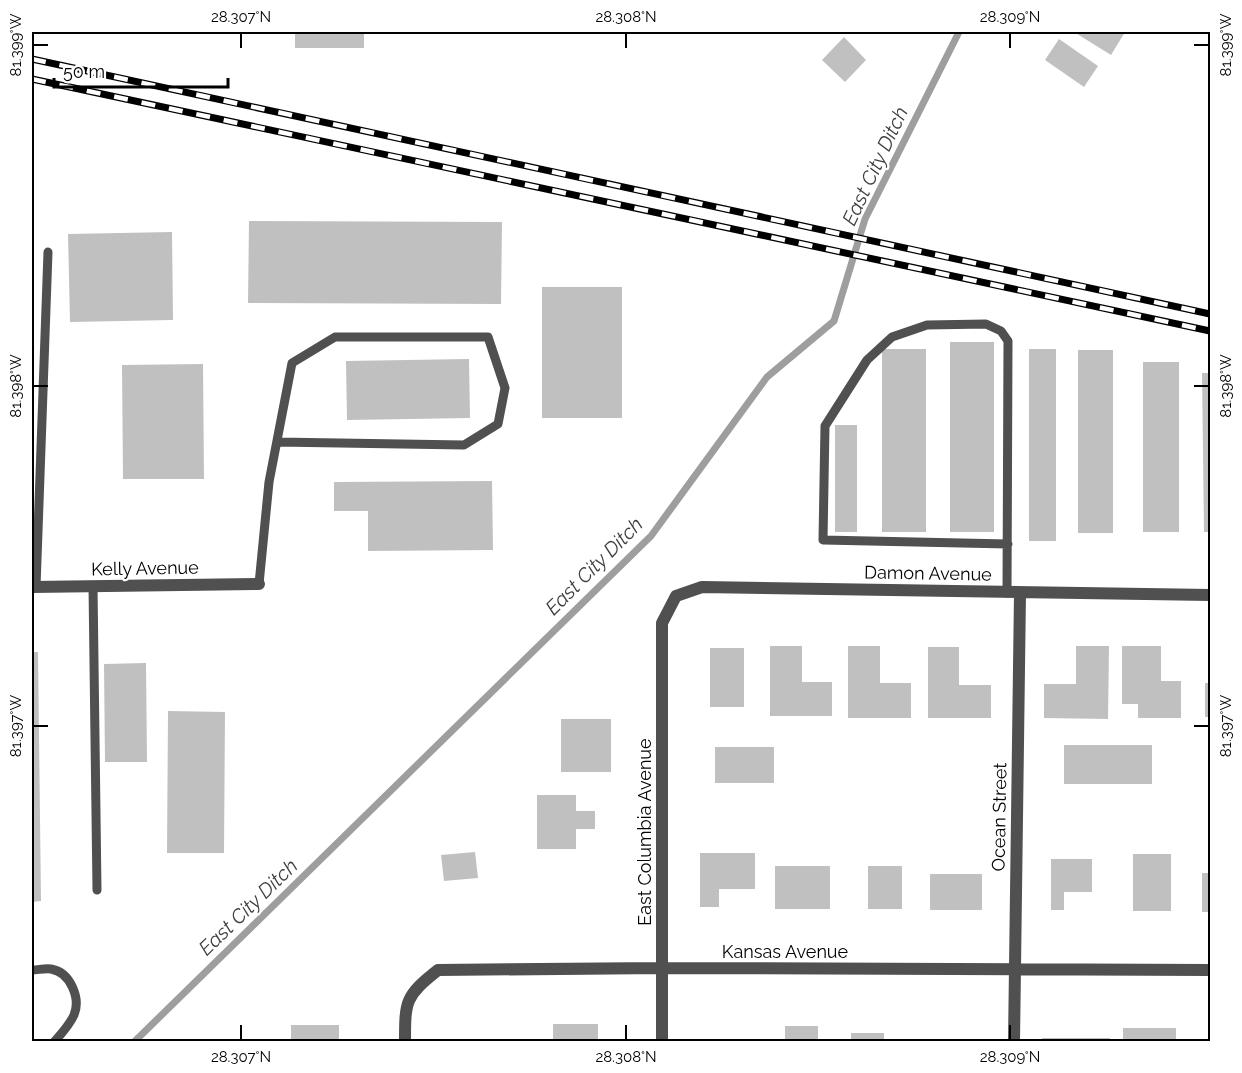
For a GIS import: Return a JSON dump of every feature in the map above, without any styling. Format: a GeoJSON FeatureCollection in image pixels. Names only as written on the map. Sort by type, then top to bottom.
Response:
{"type":"FeatureCollection","features":[{"type":"Feature","properties":{"kind":"street","name":"Kelly Avenue"},"geometry":{"type":"LineString","coordinates":[[34,587],[260,584]]}},
{"type":"Feature","properties":{"kind":"street","name":"Damon Avenue"},"geometry":{"type":"LineString","coordinates":[[662,623],[676,596],[702,587],[1210,595]]}},
{"type":"Feature","properties":{"kind":"street","name":"Ocean Street"},"geometry":{"type":"LineString","coordinates":[[1013,593],[1014,1041]]}},
{"type":"Feature","properties":{"kind":"street","name":"East Columbia Avenue"},"geometry":{"type":"LineString","coordinates":[[662,623],[662,1041]]}},
{"type":"Feature","properties":{"kind":"street","name":"Kansas Avenue"},"geometry":{"type":"LineString","coordinates":[[405,1038],[406,1004],[415,988],[438,970],[662,968],[1210,970]]}},
{"type":"Feature","properties":{"kind":"lane"},"geometry":{"type":"LineString","coordinates":[[34,587],[35,504],[42,409],[48,252]]}},
{"type":"Feature","properties":{"kind":"lane"},"geometry":{"type":"LineString","coordinates":[[1008,544],[823,540],[825,426],[867,360],[892,337],[927,325],[986,324],[1001,331],[1008,341],[1008,544],[1013,593]]}},
{"type":"Feature","properties":{"kind":"lane"},"geometry":{"type":"LineString","coordinates":[[260,584],[269,482],[292,363],[335,337],[488,337],[505,388],[498,424],[464,445],[277,442]]}},
{"type":"Feature","properties":{"kind":"lane"},"geometry":{"type":"LineString","coordinates":[[32,409],[42,409]]}},
{"type":"Feature","properties":{"kind":"lane"},"geometry":{"type":"LineString","coordinates":[[93,586],[97,890]]}},
{"type":"Feature","properties":{"kind":"lane"},"geometry":{"type":"LineString","coordinates":[[32,970],[52,969],[68,978],[73,989],[75,1012],[66,1029],[54,1041]]}},
{"type":"Feature","properties":{"kind":"building"},"geometry":{"type":"Polygon","coordinates":[[[295,32],[364,32],[364,48],[295,48],[295,32]]]}},
{"type":"Feature","properties":{"kind":"building"},"geometry":{"type":"Polygon","coordinates":[[[1074,32],[1125,32],[1111,55],[1074,32]]]}},
{"type":"Feature","properties":{"kind":"building"},"geometry":{"type":"Polygon","coordinates":[[[844,37],[866,60],[845,82],[822,60],[844,37]]]}},
{"type":"Feature","properties":{"kind":"building"},"geometry":{"type":"Polygon","coordinates":[[[1059,39],[1098,66],[1084,87],[1045,60],[1059,39]]]}},
{"type":"Feature","properties":{"kind":"building"},"geometry":{"type":"Polygon","coordinates":[[[249,221],[502,222],[501,304],[248,303],[249,221]]]}},
{"type":"Feature","properties":{"kind":"building"},"geometry":{"type":"Polygon","coordinates":[[[172,232],[173,320],[70,322],[68,234],[172,232]]]}},
{"type":"Feature","properties":{"kind":"building"},"geometry":{"type":"Polygon","coordinates":[[[542,287],[622,287],[622,418],[542,418],[542,287]]]}},
{"type":"Feature","properties":{"kind":"building"},"geometry":{"type":"Polygon","coordinates":[[[950,342],[994,342],[994,532],[950,532],[950,342]]]}},
{"type":"Feature","properties":{"kind":"building"},"geometry":{"type":"Polygon","coordinates":[[[882,349],[926,349],[926,532],[882,532],[882,349]]]}},
{"type":"Feature","properties":{"kind":"building"},"geometry":{"type":"Polygon","coordinates":[[[1029,349],[1056,349],[1056,541],[1029,541],[1029,349]]]}},
{"type":"Feature","properties":{"kind":"building"},"geometry":{"type":"Polygon","coordinates":[[[1078,350],[1113,350],[1113,533],[1078,533],[1078,350]]]}},
{"type":"Feature","properties":{"kind":"building"},"geometry":{"type":"Polygon","coordinates":[[[469,359],[470,418],[347,420],[346,361],[469,359]]]}},
{"type":"Feature","properties":{"kind":"building"},"geometry":{"type":"Polygon","coordinates":[[[1143,362],[1179,362],[1179,532],[1143,532],[1143,362]]]}},
{"type":"Feature","properties":{"kind":"building"},"geometry":{"type":"Polygon","coordinates":[[[203,364],[204,479],[123,479],[122,365],[203,364]]]}},
{"type":"Feature","properties":{"kind":"building"},"geometry":{"type":"Polygon","coordinates":[[[1202,373],[1210,373],[1210,532],[1204,532],[1202,373]]]}},
{"type":"Feature","properties":{"kind":"building"},"geometry":{"type":"Polygon","coordinates":[[[835,425],[857,425],[857,532],[835,532],[835,425]]]}},
{"type":"Feature","properties":{"kind":"building"},"geometry":{"type":"Polygon","coordinates":[[[492,481],[493,550],[368,551],[368,511],[334,511],[334,482],[492,481]]]}},
{"type":"Feature","properties":{"kind":"building"},"geometry":{"type":"Polygon","coordinates":[[[770,646],[802,646],[802,682],[832,682],[832,716],[770,716],[770,646]]]}},
{"type":"Feature","properties":{"kind":"building"},"geometry":{"type":"Polygon","coordinates":[[[848,646],[880,646],[880,683],[911,683],[911,718],[848,718],[848,646]]]}},
{"type":"Feature","properties":{"kind":"building"},"geometry":{"type":"Polygon","coordinates":[[[1076,646],[1109,646],[1108,719],[1044,718],[1044,684],[1076,684],[1076,646]]]}},
{"type":"Feature","properties":{"kind":"building"},"geometry":{"type":"Polygon","coordinates":[[[1122,646],[1161,646],[1161,681],[1181,681],[1181,718],[1138,718],[1138,704],[1122,704],[1122,646]]]}},
{"type":"Feature","properties":{"kind":"building"},"geometry":{"type":"Polygon","coordinates":[[[928,647],[959,647],[959,685],[991,685],[991,718],[928,718],[928,647]]]}},
{"type":"Feature","properties":{"kind":"building"},"geometry":{"type":"Polygon","coordinates":[[[710,648],[744,648],[744,707],[710,707],[710,648]]]}},
{"type":"Feature","properties":{"kind":"building"},"geometry":{"type":"Polygon","coordinates":[[[32,652],[38,652],[41,901],[32,902],[32,652]]]}},
{"type":"Feature","properties":{"kind":"building"},"geometry":{"type":"Polygon","coordinates":[[[146,663],[147,762],[105,762],[104,664],[146,663]]]}},
{"type":"Feature","properties":{"kind":"building"},"geometry":{"type":"Polygon","coordinates":[[[1205,683],[1210,683],[1210,717],[1205,717],[1205,683]]]}},
{"type":"Feature","properties":{"kind":"building"},"geometry":{"type":"Polygon","coordinates":[[[168,711],[225,712],[224,853],[167,853],[168,711]]]}},
{"type":"Feature","properties":{"kind":"building"},"geometry":{"type":"Polygon","coordinates":[[[561,719],[611,719],[611,772],[561,772],[561,719]]]}},
{"type":"Feature","properties":{"kind":"building"},"geometry":{"type":"Polygon","coordinates":[[[1064,745],[1152,745],[1152,784],[1064,784],[1064,745]]]}},
{"type":"Feature","properties":{"kind":"building"},"geometry":{"type":"Polygon","coordinates":[[[715,747],[774,747],[774,783],[715,783],[715,747]]]}},
{"type":"Feature","properties":{"kind":"building"},"geometry":{"type":"Polygon","coordinates":[[[537,795],[576,795],[576,811],[595,811],[595,829],[576,829],[576,849],[537,849],[537,795]]]}},
{"type":"Feature","properties":{"kind":"building"},"geometry":{"type":"Polygon","coordinates":[[[475,852],[478,878],[444,881],[441,855],[475,852]]]}},
{"type":"Feature","properties":{"kind":"building"},"geometry":{"type":"Polygon","coordinates":[[[700,853],[755,853],[755,889],[719,889],[719,907],[700,907],[700,853]]]}},
{"type":"Feature","properties":{"kind":"building"},"geometry":{"type":"Polygon","coordinates":[[[1133,854],[1171,854],[1171,911],[1133,911],[1133,854]]]}},
{"type":"Feature","properties":{"kind":"building"},"geometry":{"type":"Polygon","coordinates":[[[1051,859],[1092,859],[1092,892],[1064,892],[1064,910],[1051,910],[1051,859]]]}},
{"type":"Feature","properties":{"kind":"building"},"geometry":{"type":"Polygon","coordinates":[[[775,866],[830,866],[830,909],[775,909],[775,866]]]}},
{"type":"Feature","properties":{"kind":"building"},"geometry":{"type":"Polygon","coordinates":[[[868,866],[902,866],[902,909],[868,909],[868,866]]]}},
{"type":"Feature","properties":{"kind":"building"},"geometry":{"type":"Polygon","coordinates":[[[1202,873],[1210,873],[1210,912],[1202,912],[1202,873]]]}},
{"type":"Feature","properties":{"kind":"building"},"geometry":{"type":"Polygon","coordinates":[[[930,874],[982,874],[982,910],[930,910],[930,874]]]}},
{"type":"Feature","properties":{"kind":"building"},"geometry":{"type":"Polygon","coordinates":[[[553,1024],[598,1024],[598,1042],[553,1042],[553,1024]]]}},
{"type":"Feature","properties":{"kind":"building"},"geometry":{"type":"Polygon","coordinates":[[[291,1025],[339,1025],[339,1042],[291,1042],[291,1025]]]}},
{"type":"Feature","properties":{"kind":"building"},"geometry":{"type":"Polygon","coordinates":[[[785,1026],[818,1026],[818,1042],[785,1042],[785,1026]]]}},
{"type":"Feature","properties":{"kind":"building"},"geometry":{"type":"Polygon","coordinates":[[[1123,1028],[1176,1028],[1176,1042],[1123,1042],[1123,1028]]]}},
{"type":"Feature","properties":{"kind":"building"},"geometry":{"type":"Polygon","coordinates":[[[851,1033],[884,1033],[884,1042],[851,1042],[851,1033]]]}},
{"type":"Feature","properties":{"kind":"building"},"geometry":{"type":"Polygon","coordinates":[[[1042,1038],[1110,1038],[1110,1042],[1042,1042],[1042,1038]]]}},
{"type":"Feature","properties":{"kind":"waterway","name":"East City Ditch"},"geometry":{"type":"LineString","coordinates":[[134,1042],[651,536],[767,377],[834,321],[865,219],[959,32]]}},
{"type":"Feature","properties":{"kind":"railway"},"geometry":{"type":"LineString","coordinates":[[32,59],[1210,314]]}},
{"type":"Feature","properties":{"kind":"railway"},"geometry":{"type":"LineString","coordinates":[[32,79],[1210,331]]}}]}
